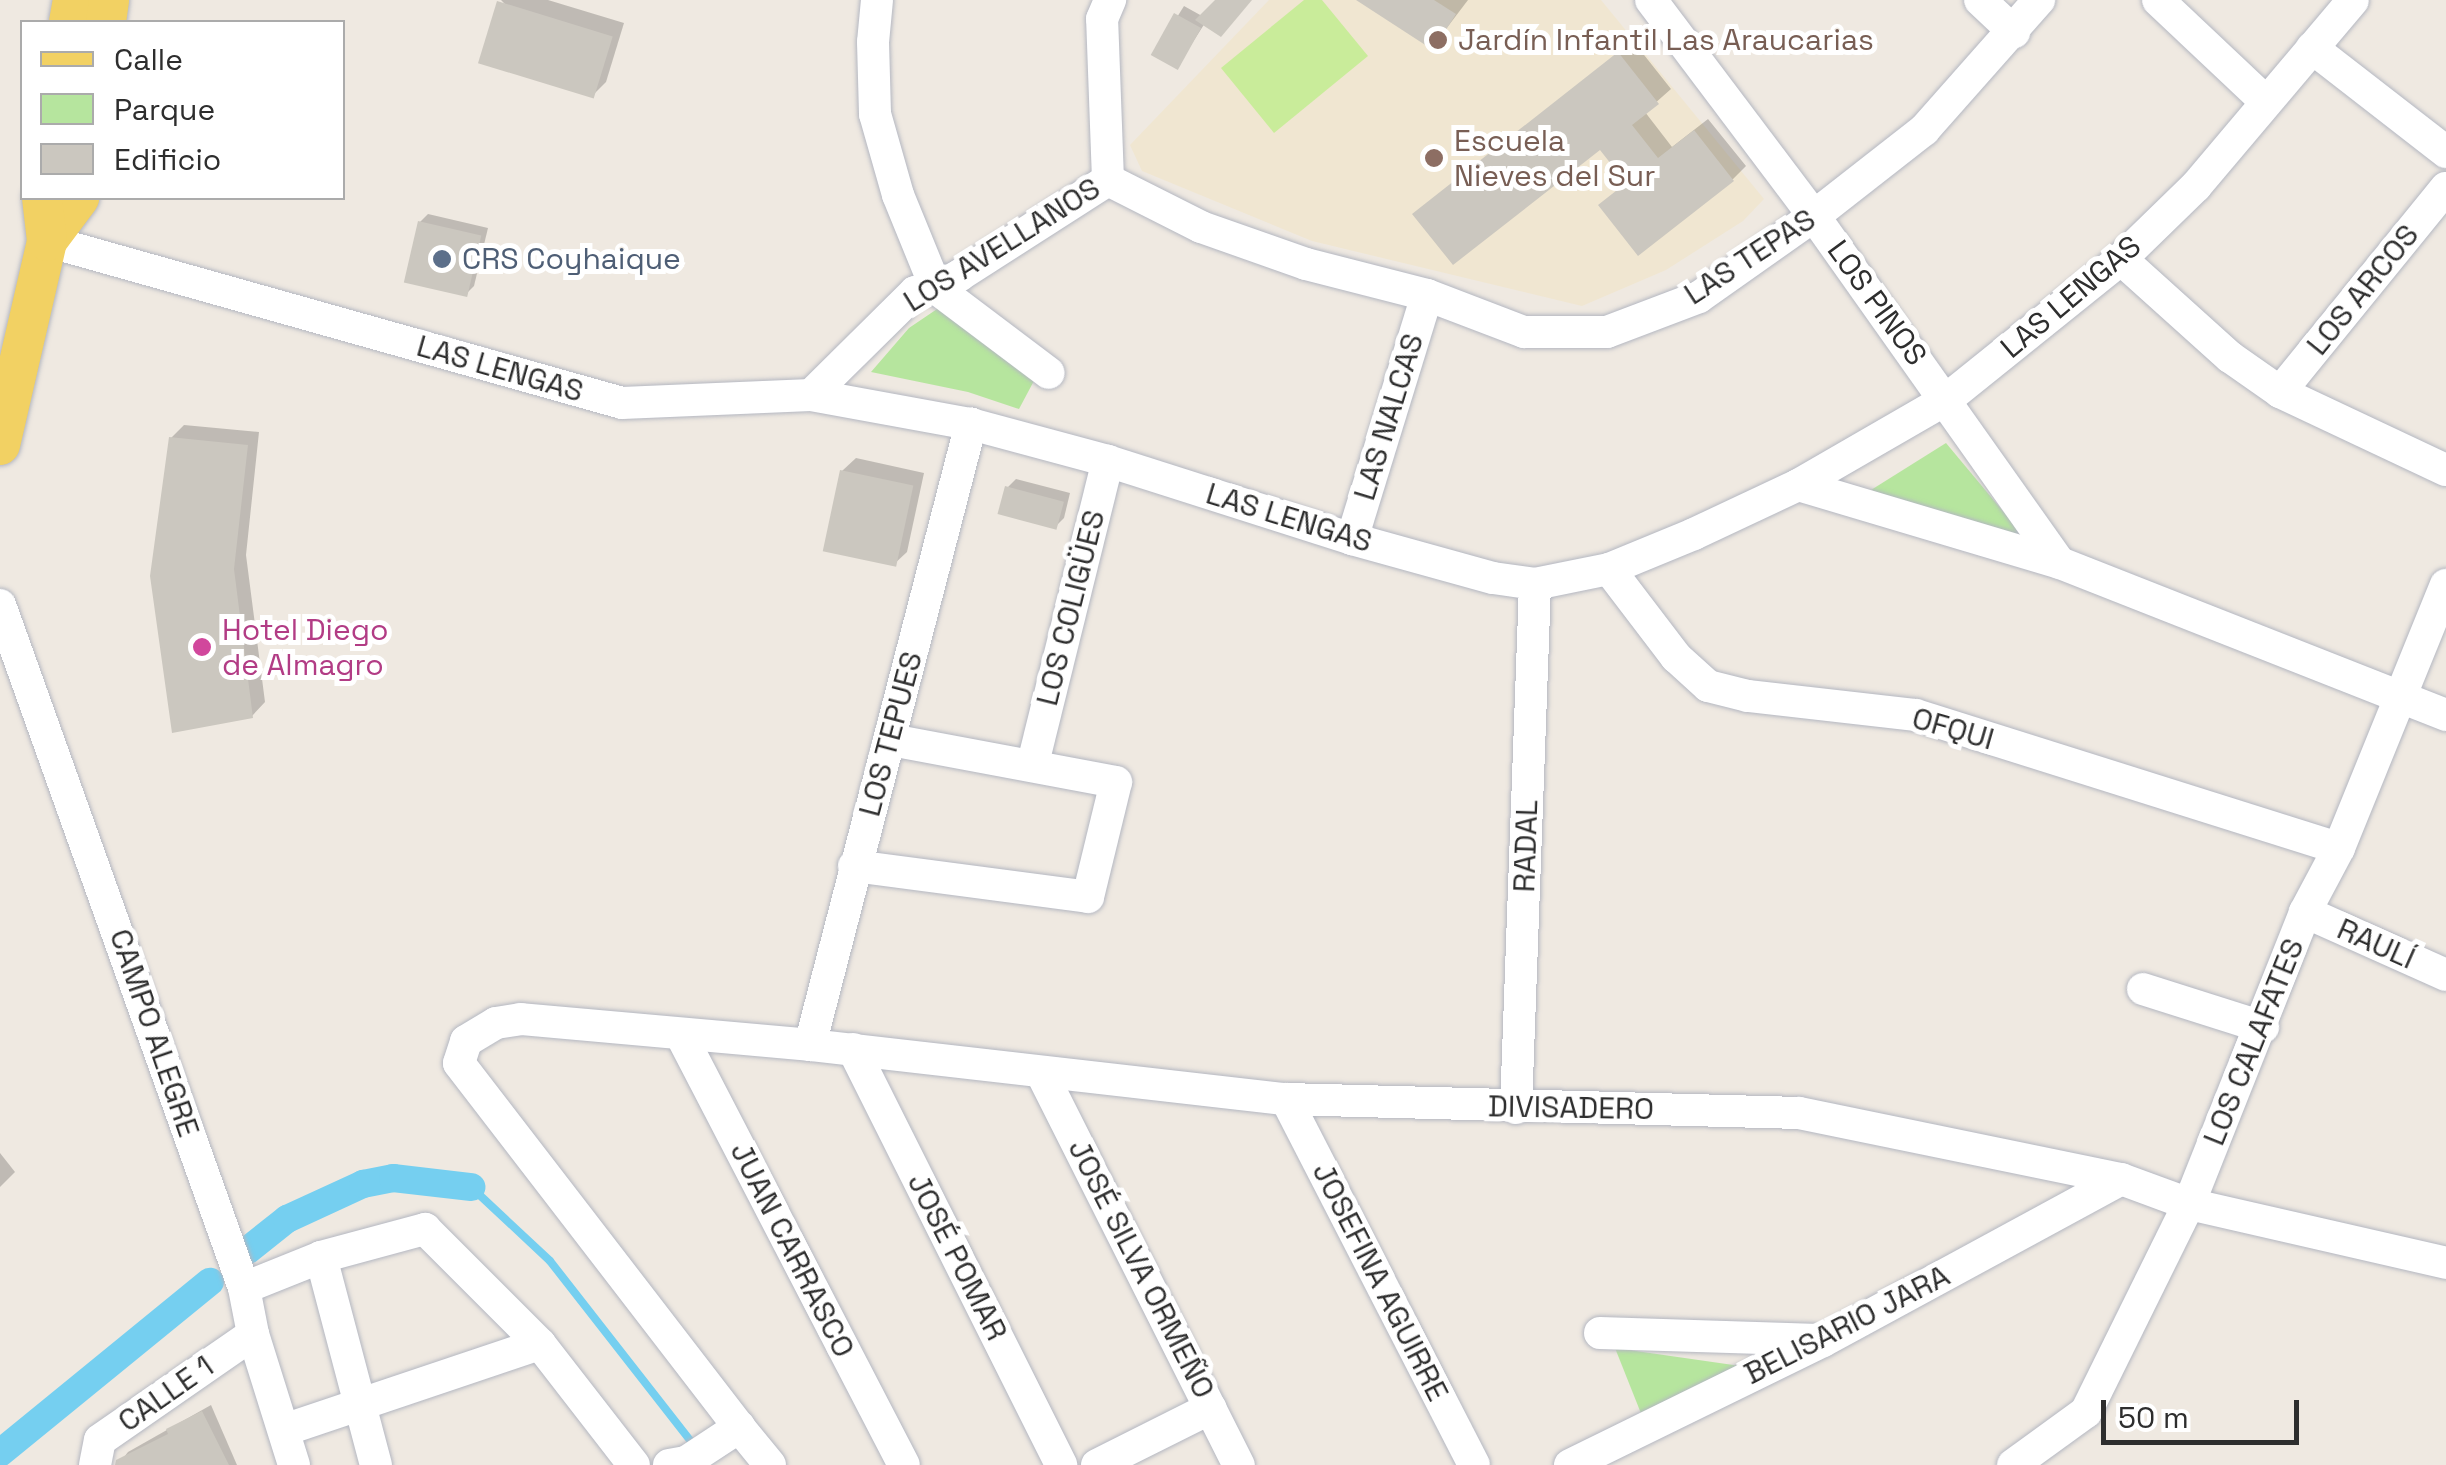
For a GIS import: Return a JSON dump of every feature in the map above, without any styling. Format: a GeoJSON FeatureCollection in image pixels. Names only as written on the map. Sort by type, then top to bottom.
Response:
{"type":"FeatureCollection","features":[{"type":"Feature","properties":{"kind":"main road"},"geometry":{"type":"LineString","coordinates":[[0,445],[47,240],[42,200]]}},
{"type":"Feature","properties":{"kind":"main road"},"geometry":{"type":"LineString","coordinates":[[47,240],[77,200]]}},
{"type":"Feature","properties":{"kind":"street"},"geometry":{"type":"LineString","coordinates":[[877,0],[873,42],[875,114],[898,195],[936,288],[1049,373]]}},
{"type":"Feature","properties":{"kind":"street","name":"LOS AVELLANOS"},"geometry":{"type":"LineString","coordinates":[[811,396],[916,292],[936,288],[1108,180],[1102,19],[1110,0]]}},
{"type":"Feature","properties":{"kind":"street","name":"LOS PINOS"},"geometry":{"type":"LineString","coordinates":[[1651,0],[1814,216],[2060,563]]}},
{"type":"Feature","properties":{"kind":"street"},"geometry":{"type":"LineString","coordinates":[[1980,0],[2014,32]]}},
{"type":"Feature","properties":{"kind":"street","name":"LAS TEPAS"},"geometry":{"type":"LineString","coordinates":[[1108,180],[1200,227],[1306,264],[1427,295],[1524,332],[1608,332],[1698,297],[1814,216],[1924,130],[2040,0]]}},
{"type":"Feature","properties":{"kind":"street"},"geometry":{"type":"LineString","coordinates":[[2158,0],[2265,101]]}},
{"type":"Feature","properties":{"kind":"street","name":"LAS LENGAS"},"geometry":{"type":"LineString","coordinates":[[47,240],[622,403],[811,396],[971,424],[1108,461],[1493,578],[1535,584],[1609,569],[1798,484],[1947,400],[2121,259],[2196,186],[2353,0]]}},
{"type":"Feature","properties":{"kind":"street"},"geometry":{"type":"LineString","coordinates":[[2312,48],[2446,152]]}},
{"type":"Feature","properties":{"kind":"street","name":"LOS ARCOS"},"geometry":{"type":"LineString","coordinates":[[2280,392],[2446,188]]}},
{"type":"Feature","properties":{"kind":"street"},"geometry":{"type":"LineString","coordinates":[[2121,259],[2230,358],[2280,392],[2446,470]]}},
{"type":"Feature","properties":{"kind":"street","name":"LAS NALCAS"},"geometry":{"type":"LineString","coordinates":[[1352,538],[1427,295]]}},
{"type":"Feature","properties":{"kind":"street","name":"LOS TEPUES"},"geometry":{"type":"LineString","coordinates":[[810,1044],[971,424]]}},
{"type":"Feature","properties":{"kind":"street","name":"LOS COLIGÜES"},"geometry":{"type":"LineString","coordinates":[[1035,755],[1108,461]]}},
{"type":"Feature","properties":{"kind":"street"},"geometry":{"type":"LineString","coordinates":[[1798,484],[2060,563],[2446,715]]}},
{"type":"Feature","properties":{"kind":"street","name":"OFQUI"},"geometry":{"type":"LineString","coordinates":[[1609,569],[1676,657],[1708,686],[1748,696],[1916,715],[2339,848]]}},
{"type":"Feature","properties":{"kind":"street","name":"RADAL"},"geometry":{"type":"LineString","coordinates":[[1516,1108],[1535,584]]}},
{"type":"Feature","properties":{"kind":"street","name":"LOS CALAFATES"},"geometry":{"type":"LineString","coordinates":[[2013,1465],[2086,1412],[2189,1204],[2306,912],[2339,848],[2398,693],[2446,585]]}},
{"type":"Feature","properties":{"kind":"street","name":"CAMPO ALEGRE"},"geometry":{"type":"LineString","coordinates":[[0,605],[244,1288],[294,1465]]}},
{"type":"Feature","properties":{"kind":"street"},"geometry":{"type":"LineString","coordinates":[[854,866],[1088,897],[1116,782],[891,740]]}},
{"type":"Feature","properties":{"kind":"street","name":"RAULÍ"},"geometry":{"type":"LineString","coordinates":[[2306,912],[2446,975]]}},
{"type":"Feature","properties":{"kind":"street"},"geometry":{"type":"LineString","coordinates":[[2143,989],[2263,1027]]}},
{"type":"Feature","properties":{"kind":"street","name":"DIVISADERO"},"geometry":{"type":"LineString","coordinates":[[727,1435],[459,1063],[466,1041],[496,1023],[521,1019],[810,1044],[1042,1074],[1286,1099],[1516,1108],[1800,1112],[2122,1179],[2189,1204],[2446,1263]]}},
{"type":"Feature","properties":{"kind":"street","name":"JUAN CARRASCO"},"geometry":{"type":"LineString","coordinates":[[681,1035],[904,1465]]}},
{"type":"Feature","properties":{"kind":"street","name":"JOSÉ POMAR"},"geometry":{"type":"LineString","coordinates":[[853,1049],[1061,1465]]}},
{"type":"Feature","properties":{"kind":"street","name":"JOSÉ SILVA ORMEÑO"},"geometry":{"type":"LineString","coordinates":[[1042,1074],[1240,1465]]}},
{"type":"Feature","properties":{"kind":"street","name":"JOSEFINA AGUIRRE"},"geometry":{"type":"LineString","coordinates":[[1286,1099],[1474,1465]]}},
{"type":"Feature","properties":{"kind":"street","name":"BELISARIO JARA"},"geometry":{"type":"LineString","coordinates":[[1570,1465],[1824,1340],[2122,1179]]}},
{"type":"Feature","properties":{"kind":"street"},"geometry":{"type":"LineString","coordinates":[[244,1288],[321,1257],[425,1229],[540,1344],[634,1465]]}},
{"type":"Feature","properties":{"kind":"street"},"geometry":{"type":"LineString","coordinates":[[321,1257],[376,1465]]}},
{"type":"Feature","properties":{"kind":"street"},"geometry":{"type":"LineString","coordinates":[[1600,1333],[1824,1340]]}},
{"type":"Feature","properties":{"kind":"street","name":"CALLE 1"},"geometry":{"type":"LineString","coordinates":[[95,1465],[100,1440],[254,1334]]}},
{"type":"Feature","properties":{"kind":"street"},"geometry":{"type":"LineString","coordinates":[[284,1430],[540,1344]]}},
{"type":"Feature","properties":{"kind":"street"},"geometry":{"type":"LineString","coordinates":[[1098,1465],[1211,1408]]}},
{"type":"Feature","properties":{"kind":"street"},"geometry":{"type":"LineString","coordinates":[[678,1464],[727,1435],[770,1465]]}},
{"type":"Feature","properties":{"kind":"shaded area","name":"Escuela Nieves del Sur"},"geometry":{"type":"Polygon","coordinates":[[[1269,0],[1601,0],[1764,199],[1743,221],[1666,270],[1582,306],[1312,241],[1142,171],[1130,145],[1269,0]]]}},
{"type":"Feature","properties":{"kind":"green space"},"geometry":{"type":"Polygon","coordinates":[[[1304,0],[1322,0],[1368,56],[1274,133],[1221,68],[1304,0]]]}},
{"type":"Feature","properties":{"kind":"green space"},"geometry":{"type":"Polygon","coordinates":[[[943,305],[1036,377],[1019,409],[968,392],[871,372],[909,328],[943,305]]]}},
{"type":"Feature","properties":{"kind":"green space"},"geometry":{"type":"Polygon","coordinates":[[[1946,443],[2032,546],[1871,490],[1946,443]]]}},
{"type":"Feature","properties":{"kind":"green space"},"geometry":{"type":"Polygon","coordinates":[[[1615,1348],[1775,1371],[1648,1431],[1615,1348]]]}},
{"type":"Feature","properties":{"kind":"building"},"geometry":{"type":"Polygon","coordinates":[[[1215,0],[1252,0],[1221,37],[1195,20],[1215,0]]]}},
{"type":"Feature","properties":{"kind":"building"},"geometry":{"type":"Polygon","coordinates":[[[1356,0],[1434,0],[1456,14],[1433,50],[1356,0]]]}},
{"type":"Feature","properties":{"kind":"building"},"geometry":{"type":"Polygon","coordinates":[[[497,1],[613,36],[594,99],[478,63],[497,1]]]}},
{"type":"Feature","properties":{"kind":"building"},"geometry":{"type":"Polygon","coordinates":[[[1174,13],[1201,28],[1178,70],[1151,55],[1174,13]]]}},
{"type":"Feature","properties":{"kind":"building"},"geometry":{"type":"Polygon","coordinates":[[[1618,52],[1659,104],[1632,125],[1658,158],[1694,130],[1734,181],[1638,256],[1598,205],[1626,183],[1600,150],[1453,265],[1412,214],[1618,52]]]}},
{"type":"Feature","properties":{"kind":"building","name":"CRS Coyhaique"},"geometry":{"type":"Polygon","coordinates":[[[418,221],[481,236],[467,297],[404,282],[418,221]]]}},
{"type":"Feature","properties":{"kind":"building","name":"Hotel Diego de Almagro"},"geometry":{"type":"Polygon","coordinates":[[[169,437],[248,445],[234,569],[253,718],[172,733],[150,576],[169,437]]]}},
{"type":"Feature","properties":{"kind":"building"},"geometry":{"type":"Polygon","coordinates":[[[840,470],[913,486],[896,567],[823,551],[840,470]]]}},
{"type":"Feature","properties":{"kind":"building"},"geometry":{"type":"Polygon","coordinates":[[[1005,486],[1064,502],[1056,530],[997,514],[1005,486]]]}},
{"type":"Feature","properties":{"kind":"building"},"geometry":{"type":"Polygon","coordinates":[[[202,1411],[229,1465],[115,1465],[116,1460],[168,1434],[166,1429],[202,1411]]]}},
{"type":"Feature","properties":{"kind":"waterway"},"geometry":{"type":"LineString","coordinates":[[248,1250],[287,1219],[363,1184],[393,1178],[471,1187]]}},
{"type":"Feature","properties":{"kind":"waterway"},"geometry":{"type":"LineString","coordinates":[[471,1187],[550,1261],[694,1445]]}},
{"type":"Feature","properties":{"kind":"waterway"},"geometry":{"type":"LineString","coordinates":[[0,1453],[210,1282]]}},
{"type":"Feature","properties":{"kind":"place","name":"Jardín Infantil Las Araucarias"},"geometry":{"type":"Point","coordinates":[1438,40]}},
{"type":"Feature","properties":{"kind":"place","name":"Escuela Nieves del Sur"},"geometry":{"type":"Point","coordinates":[1434,158]}},
{"type":"Feature","properties":{"kind":"place","name":"CRS Coyhaique"},"geometry":{"type":"Point","coordinates":[442,259]}},
{"type":"Feature","properties":{"kind":"place","name":"Hotel Diego de Almagro"},"geometry":{"type":"Point","coordinates":[202,647]}}]}
